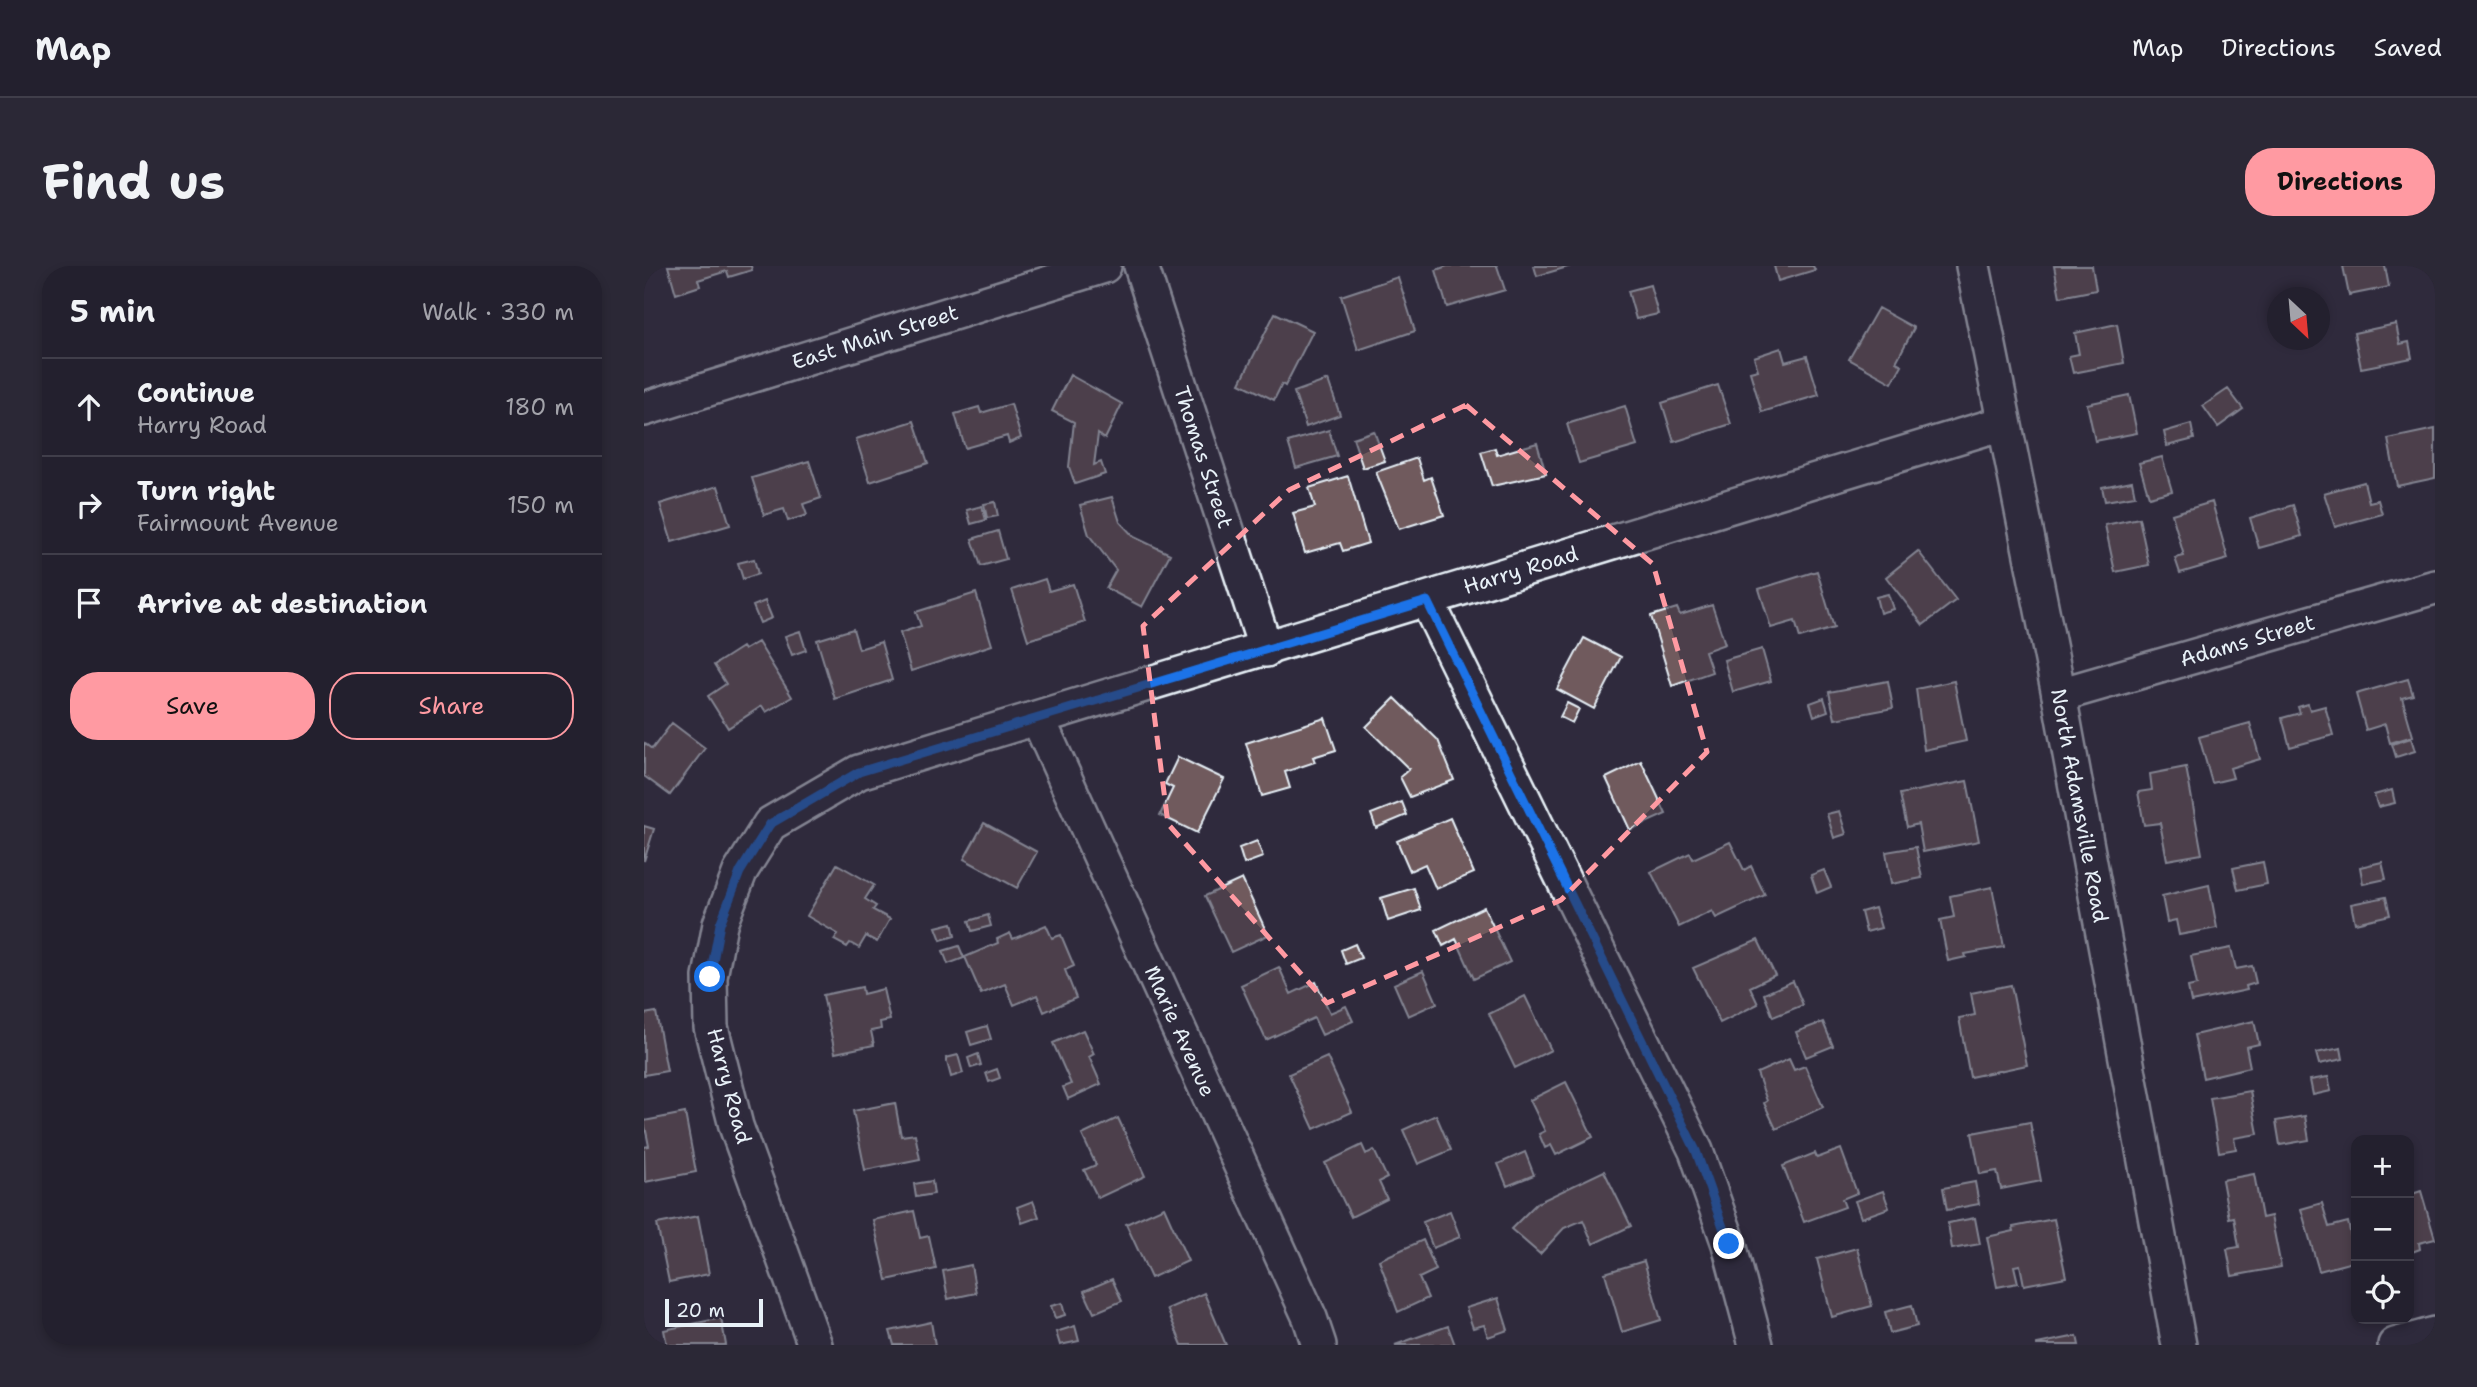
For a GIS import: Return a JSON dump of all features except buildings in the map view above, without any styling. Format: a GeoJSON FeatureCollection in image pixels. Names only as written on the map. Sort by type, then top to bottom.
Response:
{"type":"FeatureCollection","features":[{"type":"Feature","properties":{"kind":"street","name":"East Main Street"},"geometry":{"type":"LineString","coordinates":[[644,410],[1060,272],[1104,266]]}},
{"type":"Feature","properties":{"kind":"street","name":"Thomas Street"},"geometry":{"type":"LineString","coordinates":[[1141,266],[1266,650]]}},
{"type":"Feature","properties":{"kind":"street","name":"North Adamsville Road"},"geometry":{"type":"LineString","coordinates":[[1973,266],[2059,695],[2179,1345]]}},
{"type":"Feature","properties":{"kind":"street","name":"Harry Road"},"geometry":{"type":"LineString","coordinates":[[815,1345],[736,1126],[711,1027],[710,977],[720,924],[740,872],[770,824],[859,772],[2003,424]]}},
{"type":"Feature","properties":{"kind":"street","name":"Adams Street"},"geometry":{"type":"LineString","coordinates":[[2059,695],[2435,587]]}},
{"type":"Feature","properties":{"kind":"street"},"geometry":{"type":"LineString","coordinates":[[1427,601],[1696,1151],[1729,1244],[1756,1345]]}},
{"type":"Feature","properties":{"kind":"street","name":"Marie Avenue"},"geometry":{"type":"LineString","coordinates":[[1038,719],[1310,1318],[1319,1345]]}},
{"type":"Feature","properties":{"kind":"street"},"geometry":{"type":"LineString","coordinates":[[2395,1345],[2435,1334]]}},
{"type":"Feature","properties":{"kind":"highlighted area"},"geometry":{"type":"Polygon","coordinates":[[[1466,405],[1653,564],[1707,752],[1561,900],[1327,1003],[1168,824],[1143,626],[1289,490],[1466,405]]]}},
{"type":"Feature","properties":{"kind":"route"},"geometry":{"type":"LineString","coordinates":[[710,977],[720,924],[740,872],[770,824],[859,772],[1427,601],[1696,1151],[1729,1244]]}}]}
